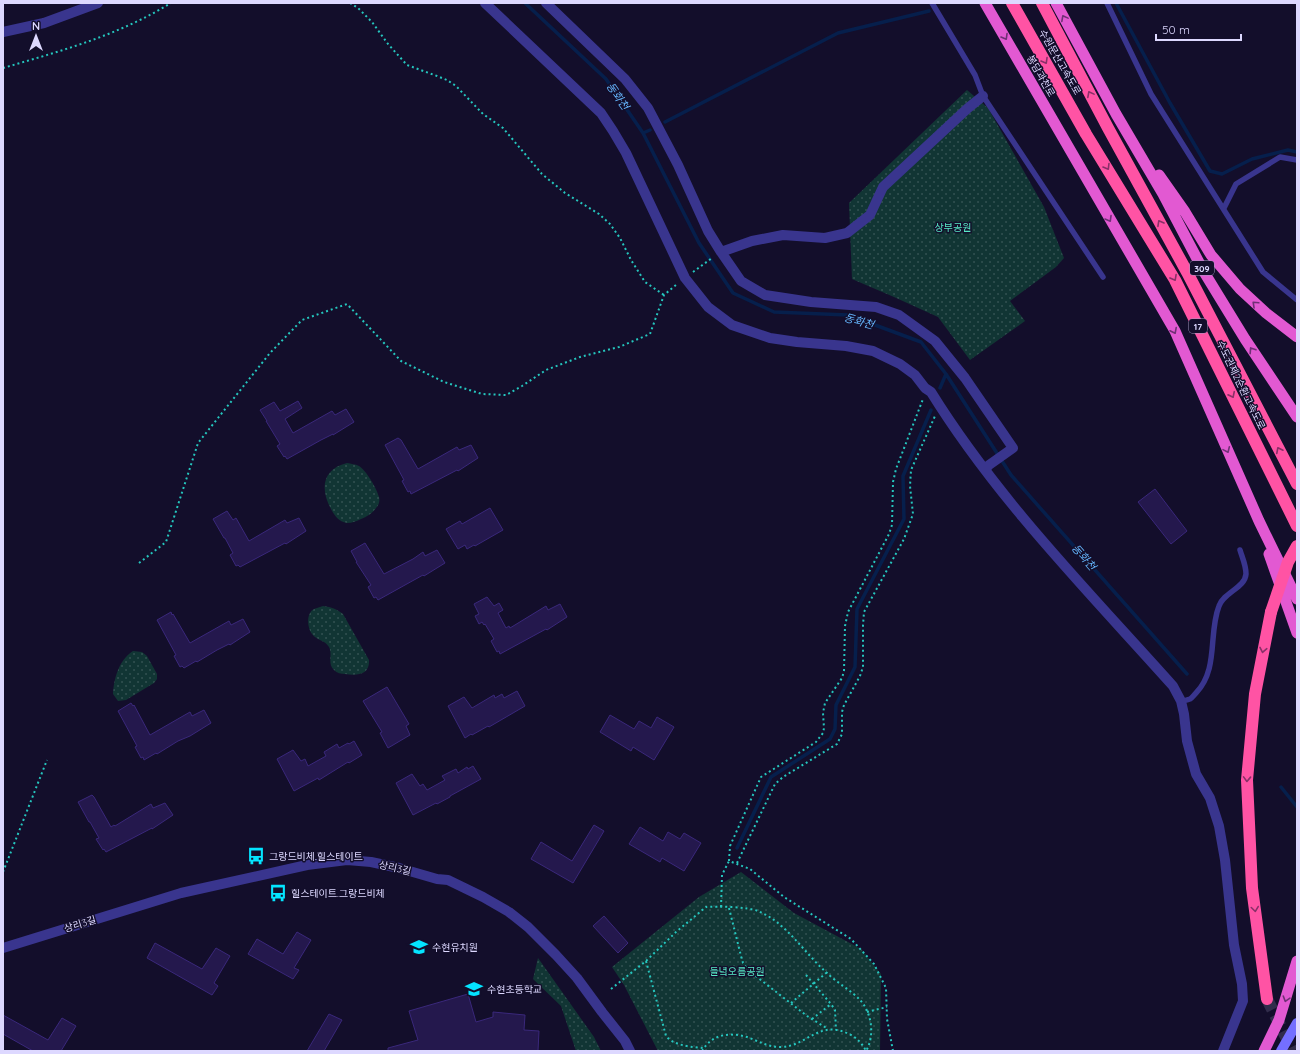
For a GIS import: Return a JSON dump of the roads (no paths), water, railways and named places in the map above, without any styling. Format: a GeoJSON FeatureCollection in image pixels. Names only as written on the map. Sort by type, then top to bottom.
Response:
{"type":"FeatureCollection","features":[{"type":"Feature","properties":{"kind":"highway","name":"봉담과천로"},"geometry":{"type":"LineString","coordinates":[[985,3],[1175,331],[1259,521]]}},
{"type":"Feature","properties":{"kind":"highway","name":"수원문산고속도로"},"geometry":{"type":"LineString","coordinates":[[1012,3],[1086,134]]}},
{"type":"Feature","properties":{"kind":"highway","name":"수원문산고속도로"},"geometry":{"type":"LineString","coordinates":[[1042,3],[1108,128]]}},
{"type":"Feature","properties":{"kind":"highway","name":"309"},"geometry":{"type":"LineString","coordinates":[[1056,3],[1204,272],[1245,339],[1297,417]]}},
{"type":"Feature","properties":{"kind":"highway"},"geometry":{"type":"LineString","coordinates":[[1116,114],[1185,212],[1211,255],[1240,290],[1266,313],[1297,337]]}},
{"type":"Feature","properties":{"kind":"highway","name":"수도권제2순환고속도로"},"geometry":{"type":"LineString","coordinates":[[1108,128],[1187,272],[1297,484]]}},
{"type":"Feature","properties":{"kind":"highway","name":"수도권제2순환고속도로"},"geometry":{"type":"LineString","coordinates":[[1086,134],[1175,280],[1297,526]]}},
{"type":"Feature","properties":{"kind":"highway"},"geometry":{"type":"LineString","coordinates":[[1259,521],[1297,599]]}},
{"type":"Feature","properties":{"kind":"highway"},"geometry":{"type":"LineString","coordinates":[[1259,521],[1297,634]]}},
{"type":"Feature","properties":{"kind":"highway"},"geometry":{"type":"LineString","coordinates":[[1267,999],[1252,888],[1247,780],[1255,694],[1271,612],[1288,562],[1297,546]]}},
{"type":"Feature","properties":{"kind":"highway"},"geometry":{"type":"LineString","coordinates":[[1264,1051],[1279,1020],[1297,961]]}},
{"type":"Feature","properties":{"kind":"main road"},"geometry":{"type":"LineString","coordinates":[[1281,1051],[1297,1023]]}},
{"type":"Feature","properties":{"kind":"street"},"geometry":{"type":"LineString","coordinates":[[3,32],[44,23],[98,3]]}},
{"type":"Feature","properties":{"kind":"street"},"geometry":{"type":"LineString","coordinates":[[486,3],[601,113],[626,153],[687,276],[708,307],[732,326],[770,338],[846,346],[873,351],[900,364],[915,376],[925,388],[931,392],[962,439],[987,467],[1038,536],[1173,686],[1181,701],[1187,741],[1196,774],[1210,798],[1219,826],[1225,860],[1234,945],[1242,984],[1243,1001],[1223,1051]]}},
{"type":"Feature","properties":{"kind":"street"},"geometry":{"type":"LineString","coordinates":[[546,3],[624,79],[648,108],[678,165],[718,254],[741,282],[765,295],[811,302],[876,308],[899,315],[935,341],[965,378],[1013,448],[1008,450],[987,467]]}},
{"type":"Feature","properties":{"kind":"street"},"geometry":{"type":"LineString","coordinates":[[718,254],[752,241],[783,235],[825,238],[847,233],[870,215],[883,188],[968,108],[983,96]]}},
{"type":"Feature","properties":{"kind":"street","name":"상리3길"},"geometry":{"type":"LineString","coordinates":[[3,948],[181,892],[307,865],[347,860],[370,862],[448,880],[483,897],[509,912],[528,927],[566,967],[624,1041],[630,1051]]}},
{"type":"Feature","properties":{"kind":"lane"},"geometry":{"type":"LineString","coordinates":[[932,3],[975,75],[983,96],[1103,277]]}},
{"type":"Feature","properties":{"kind":"lane"},"geometry":{"type":"LineString","coordinates":[[1107,3],[1151,94],[1224,208],[1262,272],[1297,300]]}},
{"type":"Feature","properties":{"kind":"lane"},"geometry":{"type":"LineString","coordinates":[[1224,208],[1236,184],[1280,157],[1297,160]]}},
{"type":"Feature","properties":{"kind":"lane"},"geometry":{"type":"LineString","coordinates":[[1181,701],[1191,699],[1203,686],[1211,662],[1215,617],[1220,603],[1225,596],[1243,582],[1246,574],[1245,565],[1240,550]]}},
{"type":"Feature","properties":{"kind":"waterway","name":"동화천"},"geometry":{"type":"LineString","coordinates":[[525,3],[606,79],[643,133],[699,243],[733,293],[774,312],[848,315],[921,342],[946,374],[1011,475],[1187,674]]}},
{"type":"Feature","properties":{"kind":"waterway"},"geometry":{"type":"LineString","coordinates":[[1116,3],[1170,103],[1210,171],[1222,174],[1252,159],[1288,150],[1297,152]]}},
{"type":"Feature","properties":{"kind":"waterway"},"geometry":{"type":"LineString","coordinates":[[665,122],[838,33],[929,11]]}},
{"type":"Feature","properties":{"kind":"waterway","name":"동화천"},"geometry":{"type":"LineString","coordinates":[[643,133],[650,130]]}},
{"type":"Feature","properties":{"kind":"waterway"},"geometry":{"type":"LineString","coordinates":[[940,388],[946,374]]}},
{"type":"Feature","properties":{"kind":"waterway"},"geometry":{"type":"LineString","coordinates":[[737,848],[771,777],[830,739],[835,729],[836,705],[855,667],[857,609],[904,519],[903,476],[931,410]]}},
{"type":"Feature","properties":{"kind":"waterway"},"geometry":{"type":"LineString","coordinates":[[1281,787],[1297,807]]}},
{"type":"Feature","properties":{"kind":"tunnel"},"geometry":{"type":"LineString","coordinates":[[1267,999],[1293,1051]]}},
{"type":"Feature","properties":{"kind":"place","name":"그랑드비체.힐스테이트"},"geometry":{"type":"Point","coordinates":[256,856]}},
{"type":"Feature","properties":{"kind":"place","name":"힐스테이트.그랑드비체"},"geometry":{"type":"Point","coordinates":[278,893]}},
{"type":"Feature","properties":{"kind":"place","name":"수현유치원"},"geometry":{"type":"Point","coordinates":[419,947]}},
{"type":"Feature","properties":{"kind":"place","name":"수현초등학교"},"geometry":{"type":"Point","coordinates":[474,989]}},
{"type":"Feature","properties":{"kind":"park label","name":"상부공원"},"geometry":{"type":"Point","coordinates":[953,227]}},
{"type":"Feature","properties":{"kind":"park label","name":"들녘오름공원"},"geometry":{"type":"Point","coordinates":[737,971]}}]}
